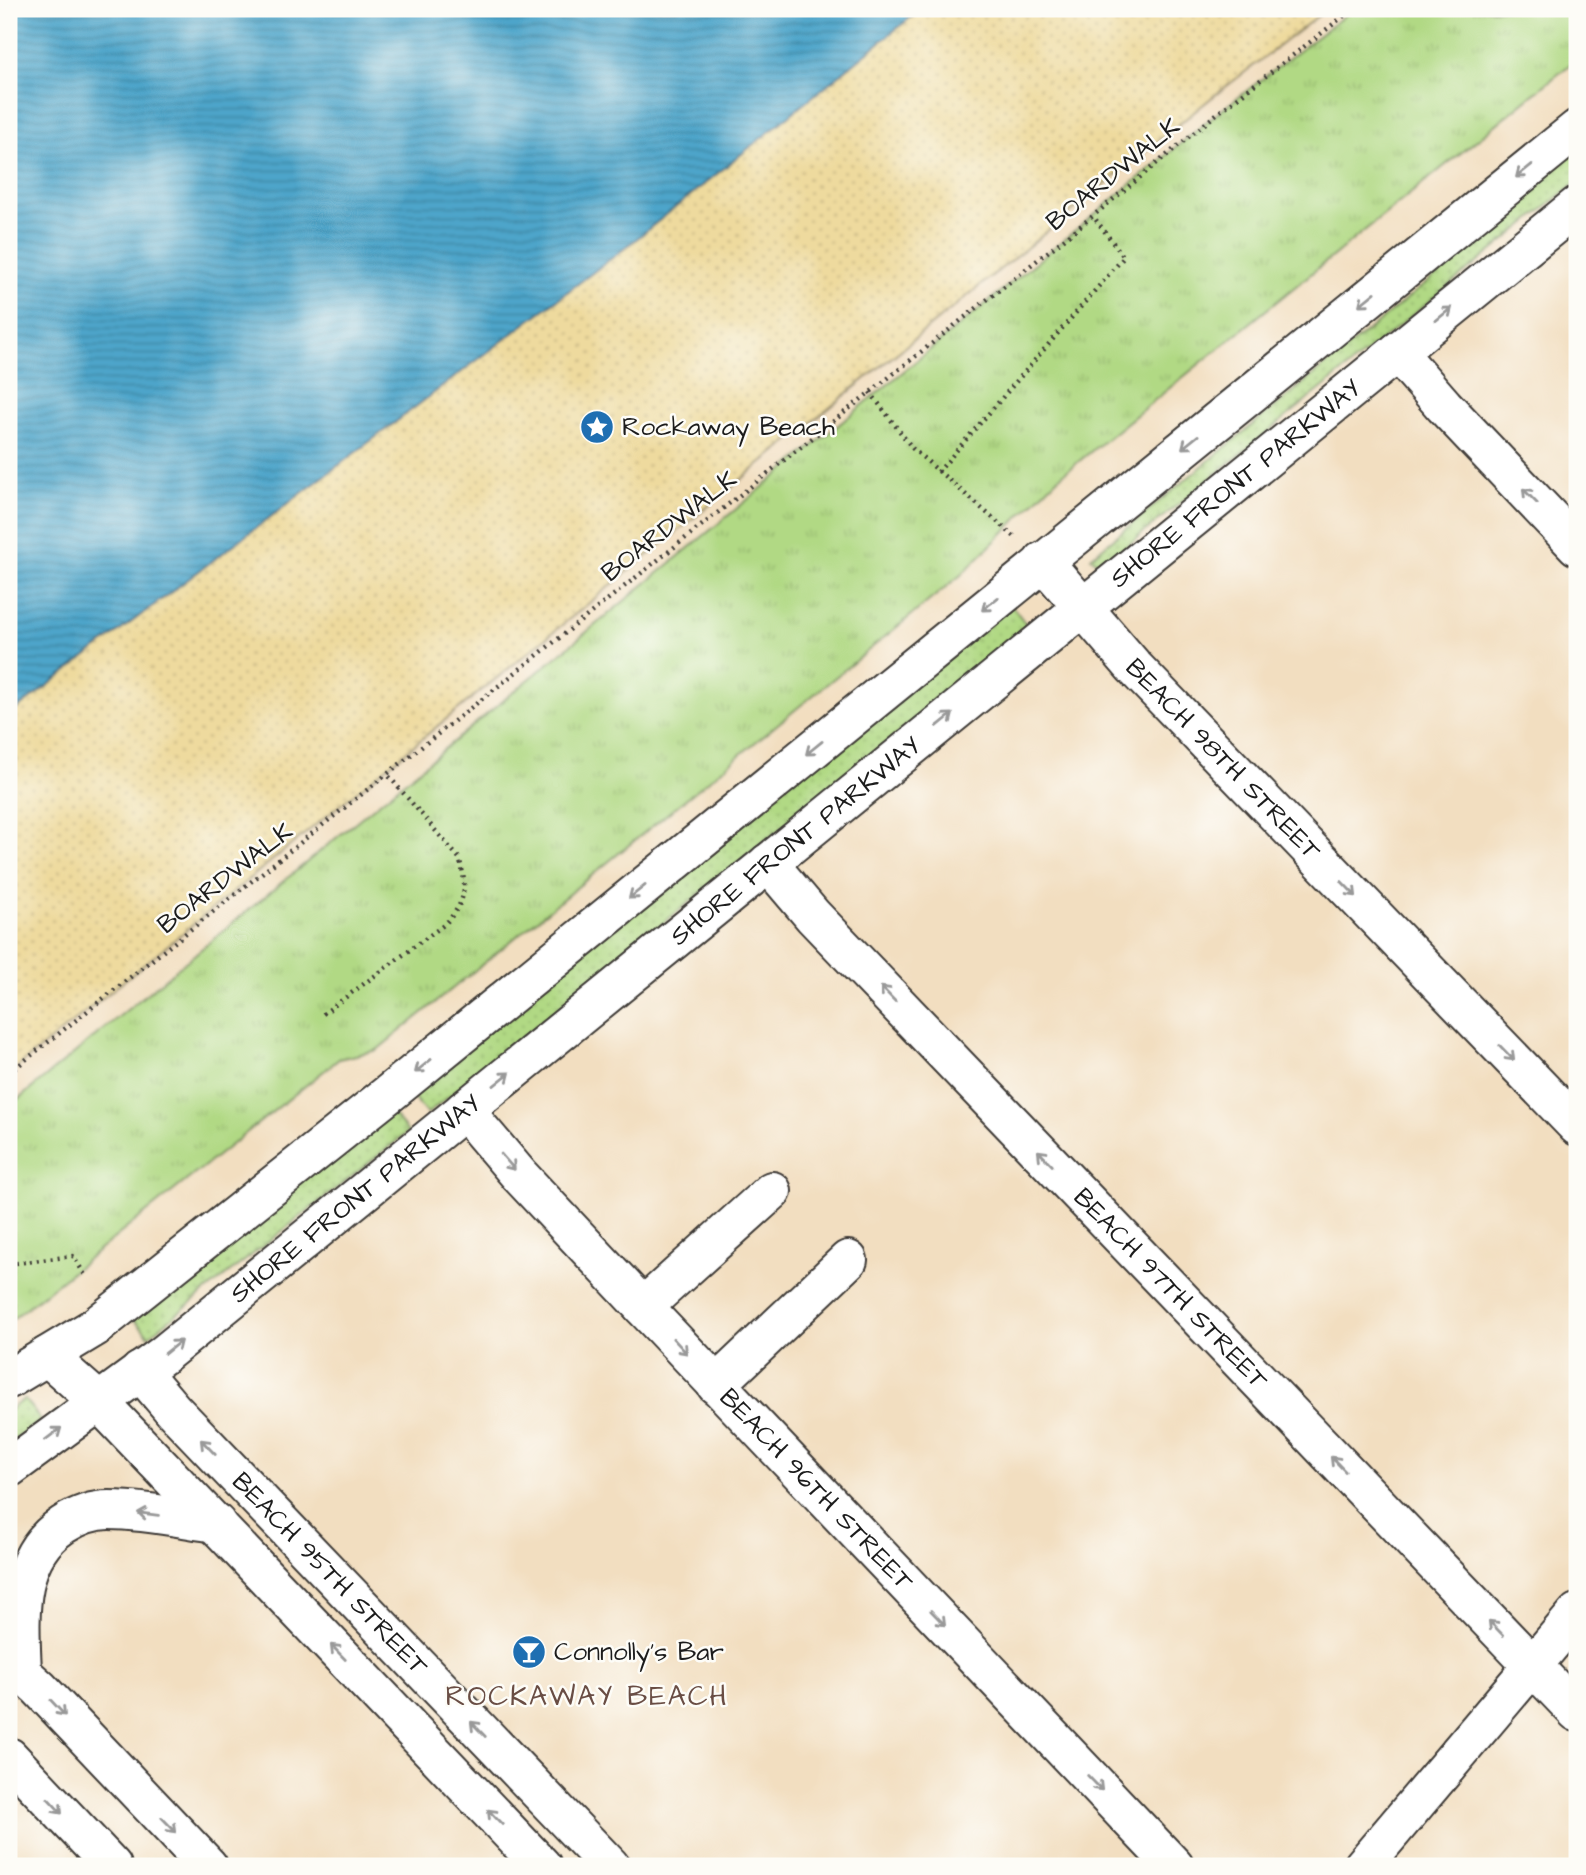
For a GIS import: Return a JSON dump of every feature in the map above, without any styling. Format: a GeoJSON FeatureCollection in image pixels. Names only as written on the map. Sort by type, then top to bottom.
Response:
{"type":"FeatureCollection","features":[{"type":"Feature","properties":{"kind":"street"},"geometry":{"type":"LineString","coordinates":[[9,1379],[95,1327],[381,1100],[1577,129]]}},
{"type":"Feature","properties":{"kind":"street","name":"SHORE FRONT PARKWAY"},"geometry":{"type":"LineString","coordinates":[[9,1468],[173,1346],[1577,206]]}},
{"type":"Feature","properties":{"kind":"street"},"geometry":{"type":"LineString","coordinates":[[1397,352],[1444,407],[1577,546]]}},
{"type":"Feature","properties":{"kind":"street","name":"BEACH 98TH STREET"},"geometry":{"type":"LineString","coordinates":[[1043,561],[1143,676],[1577,1126]]}},
{"type":"Feature","properties":{"kind":"street","name":"BEACH 97TH STREET"},"geometry":{"type":"LineString","coordinates":[[768,863],[822,926],[1577,1712]]}},
{"type":"Feature","properties":{"kind":"street","name":"BEACH 96TH STREET"},"geometry":{"type":"LineString","coordinates":[[464,1110],[520,1176],[716,1385],[1174,1866]]}},
{"type":"Feature","properties":{"kind":"street"},"geometry":{"type":"LineString","coordinates":[[643,1307],[772,1191]]}},
{"type":"Feature","properties":{"kind":"street"},"geometry":{"type":"LineString","coordinates":[[716,1385],[848,1260]]}},
{"type":"Feature","properties":{"kind":"street","name":"BEACH 95TH STREET"},"geometry":{"type":"LineString","coordinates":[[47,1356],[98,1401],[542,1866]]}},
{"type":"Feature","properties":{"kind":"street","name":"BEACH 95TH STREET"},"geometry":{"type":"LineString","coordinates":[[140,1371],[173,1410],[610,1866]]}},
{"type":"Feature","properties":{"kind":"street"},"geometry":{"type":"LineString","coordinates":[[208,1866],[48,1698],[15,1667],[25,1577],[37,1552],[56,1530],[81,1515],[108,1510],[216,1523]]}},
{"type":"Feature","properties":{"kind":"street"},"geometry":{"type":"LineString","coordinates":[[1363,1866],[1577,1613]]}},
{"type":"Feature","properties":{"kind":"street"},"geometry":{"type":"LineString","coordinates":[[9,1756],[112,1866]]}},
{"type":"Feature","properties":{"kind":"path","name":"BOARDWALK"},"geometry":{"type":"LineString","coordinates":[[9,1073],[1094,216],[1219,112],[1353,9]]}},
{"type":"Feature","properties":{"kind":"path"},"geometry":{"type":"LineString","coordinates":[[938,472],[1124,257],[1094,216]]}},
{"type":"Feature","properties":{"kind":"path"},"geometry":{"type":"LineString","coordinates":[[870,392],[913,449],[1043,561]]}},
{"type":"Feature","properties":{"kind":"path"},"geometry":{"type":"LineString","coordinates":[[323,1014],[445,924],[458,910],[464,892],[464,875],[459,858],[387,774]]}},
{"type":"Feature","properties":{"kind":"path"},"geometry":{"type":"LineString","coordinates":[[9,1264],[73,1256],[85,1275]]}},
{"type":"Feature","properties":{"kind":"green space"},"geometry":{"type":"Polygon","coordinates":[[[1353,9],[1577,9],[1577,59],[1057,479],[961,575],[377,1050],[339,1059],[9,1322],[9,1107],[1219,112],[1353,9]]]}},
{"type":"Feature","properties":{"kind":"green space"},"geometry":{"type":"Polygon","coordinates":[[[1577,142],[1577,182],[1102,566],[1091,557],[1453,261],[1490,211],[1577,142]]]}},
{"type":"Feature","properties":{"kind":"green space"},"geometry":{"type":"Polygon","coordinates":[[[1010,603],[1029,628],[427,1114],[408,1091],[1010,603]]]}},
{"type":"Feature","properties":{"kind":"green space"},"geometry":{"type":"Polygon","coordinates":[[[387,1107],[408,1132],[149,1336],[129,1314],[387,1107]]]}},
{"type":"Feature","properties":{"kind":"green space"},"geometry":{"type":"Polygon","coordinates":[[[24,1399],[41,1420],[9,1444],[9,1410],[24,1399]]]}},
{"type":"Feature","properties":{"kind":"sand","name":"Rockaway Beach"},"geometry":{"type":"Polygon","coordinates":[[[921,9],[1327,9],[1210,99],[9,1074],[9,715],[625,248],[921,9]]]}},
{"type":"Feature","properties":{"kind":"water"},"geometry":{"type":"Polygon","coordinates":[[[9,9],[921,9],[625,248],[9,715],[9,9]]]}},
{"type":"Feature","properties":{"kind":"place","name":"Rockaway Beach"},"geometry":{"type":"Point","coordinates":[597,427]}},
{"type":"Feature","properties":{"kind":"place","name":"Connolly's Bar"},"geometry":{"type":"Point","coordinates":[529,1652]}},
{"type":"Feature","properties":{"kind":"district","name":"ROCKAWAY BEACH"},"geometry":{"type":"Point","coordinates":[587,1696]}}]}
